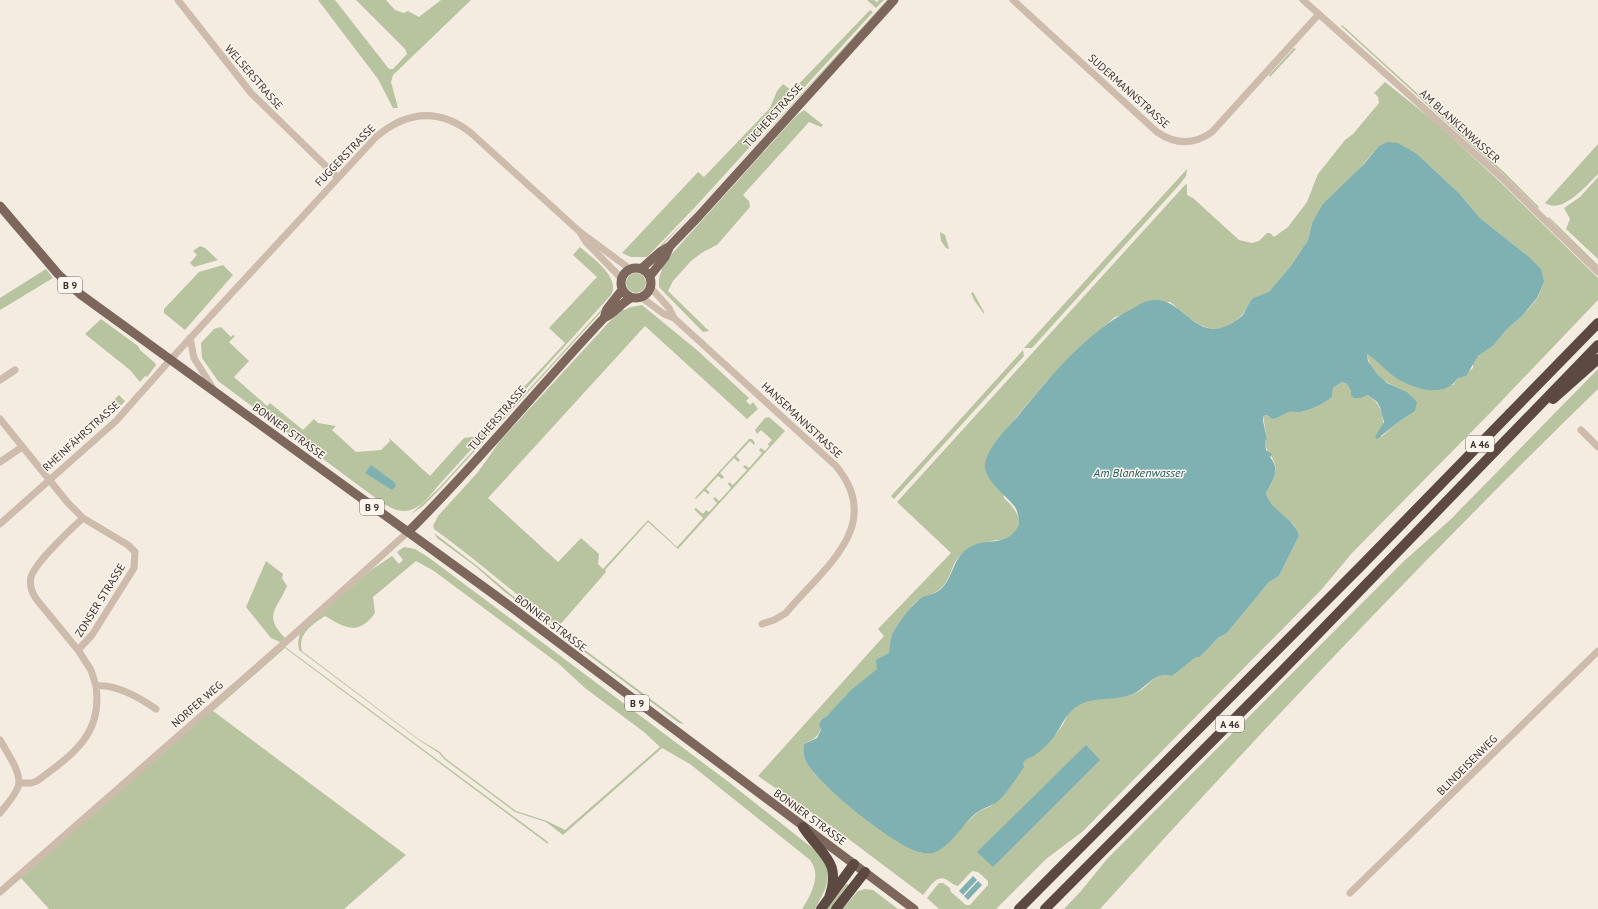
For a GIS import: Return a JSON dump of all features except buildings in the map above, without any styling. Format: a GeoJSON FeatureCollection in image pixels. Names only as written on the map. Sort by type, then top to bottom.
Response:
{"type":"FeatureCollection","features":[{"type":"Feature","properties":{"kind":"highway","name":"A 46"},"geometry":{"type":"LineString","coordinates":[[1019,909],[1361,566],[1598,323]]}},
{"type":"Feature","properties":{"kind":"highway","name":"A 46"},"geometry":{"type":"LineString","coordinates":[[1045,909],[1283,670],[1534,412],[1598,344]]}},
{"type":"Feature","properties":{"kind":"highway"},"geometry":{"type":"LineString","coordinates":[[1534,412],[1565,390],[1598,359]]}},
{"type":"Feature","properties":{"kind":"highway"},"geometry":{"type":"LineString","coordinates":[[803,827],[832,865],[834,880],[829,898]]}},
{"type":"Feature","properties":{"kind":"highway"},"geometry":{"type":"LineString","coordinates":[[821,909],[854,864]]}},
{"type":"Feature","properties":{"kind":"highway"},"geometry":{"type":"LineString","coordinates":[[836,909],[865,872]]}},
{"type":"Feature","properties":{"kind":"main road","name":"TUCHERSTRASSE"},"geometry":{"type":"LineString","coordinates":[[642,268],[660,252],[670,246],[894,0]]}},
{"type":"Feature","properties":{"kind":"main road","name":"B 9"},"geometry":{"type":"LineString","coordinates":[[0,206],[69,285],[171,359]]}},
{"type":"Feature","properties":{"kind":"main road","name":"TUCHERSTRASSE"},"geometry":{"type":"LineString","coordinates":[[650,276],[665,257],[670,246]]}},
{"type":"Feature","properties":{"kind":"main road"},"geometry":{"type":"LineString","coordinates":[[642,268],[650,276],[651,288],[649,292],[641,297],[631,298],[622,290],[621,278],[630,269],[642,268]]}},
{"type":"Feature","properties":{"kind":"main road","name":"TUCHERSTRASSE"},"geometry":{"type":"LineString","coordinates":[[604,318],[607,309],[622,290]]}},
{"type":"Feature","properties":{"kind":"main road","name":"TUCHERSTRASSE"},"geometry":{"type":"LineString","coordinates":[[408,532],[472,464],[604,318],[612,314],[631,298]]}},
{"type":"Feature","properties":{"kind":"main road","name":"BONNER STRASSE"},"geometry":{"type":"LineString","coordinates":[[171,359],[499,598],[914,909]]}},
{"type":"Feature","properties":{"kind":"street","name":"WELSERSTRASSE"},"geometry":{"type":"LineString","coordinates":[[178,0],[251,93],[338,178]]}},
{"type":"Feature","properties":{"kind":"street","name":"SUDERMANNSTRASSE"},"geometry":{"type":"LineString","coordinates":[[1013,0],[1157,132],[1165,137],[1181,142],[1199,140],[1212,132],[1319,14]]}},
{"type":"Feature","properties":{"kind":"street","name":"AM BLANKENWASSER"},"geometry":{"type":"LineString","coordinates":[[1303,0],[1500,177],[1598,272]]}},
{"type":"Feature","properties":{"kind":"street","name":"FUGGERSTRASSE"},"geometry":{"type":"LineString","coordinates":[[171,359],[376,137],[388,128],[413,117],[437,116],[454,122],[472,133],[580,232],[630,269]]}},
{"type":"Feature","properties":{"kind":"street","name":"FUGGERSTRASSE"},"geometry":{"type":"LineString","coordinates":[[580,232],[586,242],[621,278]]}},
{"type":"Feature","properties":{"kind":"street","name":"HANSEMANNSTRASSE"},"geometry":{"type":"LineString","coordinates":[[651,288],[669,308],[674,318]]}},
{"type":"Feature","properties":{"kind":"street","name":"HANSEMANNSTRASSE"},"geometry":{"type":"LineString","coordinates":[[641,297],[664,314],[674,318],[830,460],[844,476],[852,493],[854,520],[844,546],[786,613],[774,620],[762,624]]}},
{"type":"Feature","properties":{"kind":"street"},"geometry":{"type":"LineString","coordinates":[[190,338],[194,358],[216,392]]}},
{"type":"Feature","properties":{"kind":"street","name":"RHEINFÄHRSTRASSE"},"geometry":{"type":"LineString","coordinates":[[0,524],[116,421],[171,359]]}},
{"type":"Feature","properties":{"kind":"street"},"geometry":{"type":"LineString","coordinates":[[0,380],[15,370]]}},
{"type":"Feature","properties":{"kind":"street","name":"ZONSER STRASSE"},"geometry":{"type":"LineString","coordinates":[[0,419],[83,518],[128,545],[135,552],[136,560],[134,568],[92,635],[78,650]]}},
{"type":"Feature","properties":{"kind":"street"},"geometry":{"type":"LineString","coordinates":[[1581,430],[1598,447]]}},
{"type":"Feature","properties":{"kind":"street"},"geometry":{"type":"LineString","coordinates":[[0,462],[22,447]]}},
{"type":"Feature","properties":{"kind":"street","name":"ZONSER STRASSE"},"geometry":{"type":"LineString","coordinates":[[19,783],[31,783],[37,781],[75,752],[91,728],[95,716],[97,703],[96,686],[91,670],[78,650],[32,594],[31,578],[34,570],[65,535],[83,518]]}},
{"type":"Feature","properties":{"kind":"street","name":"NORFER WEG"},"geometry":{"type":"LineString","coordinates":[[0,892],[289,639],[408,532]]}},
{"type":"Feature","properties":{"kind":"street","name":"BLINDEISENWEG"},"geometry":{"type":"LineString","coordinates":[[1350,893],[1598,651]]}},
{"type":"Feature","properties":{"kind":"street"},"geometry":{"type":"LineString","coordinates":[[96,686],[106,686],[125,692],[145,701],[156,709]]}},
{"type":"Feature","properties":{"kind":"street"},"geometry":{"type":"LineString","coordinates":[[0,740],[15,767],[19,783],[17,789],[0,813]]}},
{"type":"Feature","properties":{"kind":"green space"},"geometry":{"type":"Polygon","coordinates":[[[318,0],[335,0],[389,69],[393,69],[407,54],[405,49],[356,0],[386,0],[395,10],[404,13],[408,11],[419,17],[441,0],[471,0],[393,75],[391,82],[398,108],[393,108],[378,79],[318,0]]]}},
{"type":"Feature","properties":{"kind":"green space"},"geometry":{"type":"Polygon","coordinates":[[[867,0],[874,0],[877,2],[879,0],[884,0],[876,8],[867,0]]]}},
{"type":"Feature","properties":{"kind":"green space"},"geometry":{"type":"Polygon","coordinates":[[[887,0],[889,0],[725,178],[887,0]]]}},
{"type":"Feature","properties":{"kind":"green space"},"geometry":{"type":"Polygon","coordinates":[[[870,10],[873,12],[697,205],[647,257],[631,257],[622,253],[698,172],[704,177],[770,108],[777,91],[783,84],[792,91],[870,10]]]}},
{"type":"Feature","properties":{"kind":"green space"},"geometry":{"type":"Polygon","coordinates":[[[1342,25],[1504,172],[1539,207],[1538,208],[1502,173],[1341,26],[1342,25]]]}},
{"type":"Feature","properties":{"kind":"green space"},"geometry":{"type":"Polygon","coordinates":[[[1294,48],[1296,49],[1270,77],[1269,75],[1294,48]]]}},
{"type":"Feature","properties":{"kind":"green space"},"geometry":{"type":"Polygon","coordinates":[[[1385,82],[1434,121],[1498,180],[1598,278],[1598,300],[1491,412],[1352,553],[1321,590],[1082,832],[1046,859],[996,909],[939,909],[927,898],[939,883],[943,883],[950,888],[951,892],[966,905],[970,905],[988,885],[988,881],[978,872],[972,871],[958,886],[943,878],[940,878],[931,885],[923,895],[838,831],[758,776],[884,636],[878,629],[951,553],[897,502],[1185,185],[1187,184],[1187,195],[1193,198],[1239,240],[1252,243],[1259,241],[1267,233],[1270,233],[1274,237],[1288,227],[1307,202],[1318,174],[1345,140],[1353,134],[1379,103],[1378,97],[1374,93],[1385,82]],[[1378,147],[1312,223],[1308,240],[1290,267],[1269,293],[1253,298],[1243,314],[1231,324],[1221,328],[1212,329],[1195,322],[1170,302],[1115,317],[1083,344],[1045,383],[998,439],[1004,498],[1013,508],[1019,519],[1018,530],[1014,535],[1006,540],[982,543],[961,554],[945,584],[935,593],[915,602],[899,623],[892,636],[889,654],[882,665],[852,690],[830,713],[822,719],[821,729],[818,735],[804,744],[803,752],[805,759],[812,770],[839,798],[895,838],[923,853],[962,827],[979,811],[991,806],[1026,758],[1036,753],[1046,745],[1062,726],[1069,712],[1076,706],[1092,700],[1128,696],[1141,690],[1161,675],[1172,675],[1196,657],[1200,657],[1218,638],[1227,633],[1269,582],[1279,576],[1299,536],[1294,525],[1274,507],[1266,493],[1274,478],[1276,470],[1274,462],[1267,450],[1265,441],[1267,439],[1263,416],[1267,415],[1274,419],[1289,412],[1301,412],[1314,408],[1332,397],[1333,388],[1342,382],[1347,384],[1361,398],[1368,395],[1377,404],[1383,419],[1381,437],[1415,411],[1407,392],[1393,386],[1376,374],[1369,362],[1367,354],[1453,385],[1458,378],[1473,368],[1473,362],[1478,356],[1493,346],[1507,329],[1522,316],[1537,299],[1544,282],[1528,256],[1480,218],[1458,192],[1417,154],[1378,147]]]}},
{"type":"Feature","properties":{"kind":"green space"},"geometry":{"type":"Polygon","coordinates":[[[804,110],[823,125],[821,127],[809,122],[743,195],[749,201],[750,207],[717,245],[703,252],[691,261],[673,281],[668,291],[709,331],[703,332],[659,287],[659,278],[662,269],[660,267],[796,116],[804,110]]]}},
{"type":"Feature","properties":{"kind":"green space"},"geometry":{"type":"Polygon","coordinates":[[[1598,144],[1598,174],[1581,191],[1566,202],[1552,206],[1545,203],[1598,144]]]}},
{"type":"Feature","properties":{"kind":"green space"},"geometry":{"type":"Polygon","coordinates":[[[1187,169],[1186,176],[1180,184],[1032,348],[1024,348],[1187,169]]]}},
{"type":"Feature","properties":{"kind":"green space"},"geometry":{"type":"Polygon","coordinates":[[[1598,177],[1598,259],[1566,229],[1570,219],[1564,208],[1580,197],[1598,177]]]}},
{"type":"Feature","properties":{"kind":"green space"},"geometry":{"type":"Polygon","coordinates":[[[1549,217],[1598,265],[1598,268],[1548,218],[1549,217]]]}},
{"type":"Feature","properties":{"kind":"green space"},"geometry":{"type":"Polygon","coordinates":[[[687,219],[651,258],[649,257],[687,219]]]}},
{"type":"Feature","properties":{"kind":"green space"},"geometry":{"type":"Polygon","coordinates":[[[940,232],[945,235],[949,249],[946,248],[941,241],[940,232]]]}},
{"type":"Feature","properties":{"kind":"green space"},"geometry":{"type":"Polygon","coordinates":[[[200,246],[205,248],[218,260],[194,267],[190,263],[197,255],[193,251],[200,246]]]}},
{"type":"Feature","properties":{"kind":"green space"},"geometry":{"type":"Polygon","coordinates":[[[580,247],[598,262],[609,275],[613,288],[611,295],[425,500],[411,510],[402,511],[381,502],[218,381],[202,358],[201,343],[214,329],[221,327],[231,337],[233,335],[235,336],[229,342],[249,361],[234,377],[267,406],[270,403],[303,430],[314,419],[318,423],[336,426],[332,430],[356,452],[381,450],[390,441],[389,438],[430,476],[464,438],[478,436],[565,343],[549,328],[597,277],[573,255],[580,247]]]}},
{"type":"Feature","properties":{"kind":"green space"},"geometry":{"type":"Polygon","coordinates":[[[223,265],[233,275],[185,330],[164,313],[164,309],[199,272],[223,265]]]}},
{"type":"Feature","properties":{"kind":"green space"},"geometry":{"type":"Polygon","coordinates":[[[46,269],[53,278],[0,310],[0,298],[46,269]]]}},
{"type":"Feature","properties":{"kind":"green space"},"geometry":{"type":"Polygon","coordinates":[[[632,273],[640,273],[646,279],[646,287],[640,293],[632,293],[626,287],[626,279],[632,273]]]}},
{"type":"Feature","properties":{"kind":"green space"},"geometry":{"type":"Polygon","coordinates":[[[973,292],[984,314],[974,300],[971,293],[973,292]]]}},
{"type":"Feature","properties":{"kind":"green space"},"geometry":{"type":"Polygon","coordinates":[[[611,299],[612,300],[441,488],[423,506],[410,515],[440,487],[611,299]]]}},
{"type":"Feature","properties":{"kind":"green space"},"geometry":{"type":"Polygon","coordinates":[[[642,305],[698,351],[749,398],[746,401],[750,405],[753,402],[758,409],[747,419],[645,326],[488,498],[558,562],[581,538],[599,554],[598,564],[603,569],[648,520],[677,547],[703,518],[694,509],[696,508],[703,514],[706,510],[709,512],[717,503],[713,499],[715,497],[719,501],[731,488],[728,484],[729,482],[733,485],[747,470],[743,467],[745,465],[749,468],[762,453],[759,450],[761,448],[765,451],[769,446],[768,444],[772,440],[761,430],[757,434],[755,430],[765,418],[769,417],[785,431],[678,549],[648,522],[605,570],[606,572],[558,627],[434,529],[433,526],[438,516],[478,472],[500,441],[621,309],[624,310],[642,305]]]}},
{"type":"Feature","properties":{"kind":"green space"},"geometry":{"type":"Polygon","coordinates":[[[101,319],[138,346],[140,350],[155,363],[156,365],[147,377],[145,376],[140,382],[130,370],[85,334],[101,319]]]}},
{"type":"Feature","properties":{"kind":"green space"},"geometry":{"type":"Polygon","coordinates":[[[1023,350],[1024,356],[894,499],[891,496],[1023,350]]]}},
{"type":"Feature","properties":{"kind":"green space"},"geometry":{"type":"Polygon","coordinates":[[[1598,369],[1598,389],[1407,580],[1283,710],[1100,909],[1064,909],[1107,859],[1404,561],[1450,520],[1598,369]]]}},
{"type":"Feature","properties":{"kind":"green space"},"geometry":{"type":"Polygon","coordinates":[[[119,395],[125,401],[114,413],[107,406],[119,395]]]}},
{"type":"Feature","properties":{"kind":"green space"},"geometry":{"type":"Polygon","coordinates":[[[749,439],[752,439],[755,443],[754,445],[750,441],[736,456],[740,460],[738,462],[734,458],[720,473],[724,477],[722,479],[718,476],[706,489],[710,493],[708,494],[704,491],[696,499],[695,498],[749,439]]]}},
{"type":"Feature","properties":{"kind":"green space"},"geometry":{"type":"Polygon","coordinates":[[[434,533],[513,596],[684,724],[679,723],[506,593],[475,566],[437,538],[434,533]]]}},
{"type":"Feature","properties":{"kind":"green space"},"geometry":{"type":"Polygon","coordinates":[[[404,547],[415,549],[428,557],[726,780],[820,854],[825,862],[828,875],[823,894],[815,909],[802,909],[809,898],[814,885],[815,872],[810,860],[690,764],[662,748],[563,835],[546,822],[515,812],[444,759],[439,753],[416,738],[299,650],[298,643],[300,632],[371,570],[392,556],[399,564],[403,560],[397,552],[404,547]],[[416,561],[373,597],[375,613],[363,625],[352,628],[339,624],[325,616],[307,630],[302,639],[302,651],[417,738],[440,752],[445,758],[516,811],[547,821],[565,830],[660,747],[644,732],[585,688],[559,664],[434,571],[416,561]]]}},
{"type":"Feature","properties":{"kind":"green space"},"geometry":{"type":"Polygon","coordinates":[[[266,561],[283,574],[282,578],[287,586],[276,607],[273,618],[279,631],[286,639],[280,642],[271,638],[246,607],[266,561]]]}},
{"type":"Feature","properties":{"kind":"green space"},"geometry":{"type":"Polygon","coordinates":[[[284,646],[548,842],[548,844],[285,648],[213,711],[406,855],[344,909],[49,909],[20,877],[284,646]]]}},
{"type":"Feature","properties":{"kind":"green space"},"geometry":{"type":"Polygon","coordinates":[[[846,884],[849,885],[831,909],[827,909],[846,884]]]}},
{"type":"Feature","properties":{"kind":"green space"},"geometry":{"type":"Polygon","coordinates":[[[865,889],[873,890],[898,909],[842,909],[858,891],[865,889]]]}},
{"type":"Feature","properties":{"kind":"water","name":"Am Blankenwasser"},"geometry":{"type":"Polygon","coordinates":[[[1387,142],[1398,143],[1417,154],[1458,192],[1480,218],[1528,256],[1541,269],[1544,282],[1537,298],[1493,346],[1478,356],[1466,376],[1458,378],[1445,388],[1428,390],[1411,386],[1396,378],[1367,354],[1368,361],[1377,374],[1387,383],[1407,392],[1417,402],[1415,411],[1377,439],[1375,437],[1384,422],[1377,402],[1368,395],[1361,398],[1354,398],[1351,395],[1351,390],[1347,384],[1342,382],[1333,388],[1332,397],[1314,408],[1301,412],[1289,412],[1274,419],[1267,415],[1263,416],[1267,439],[1265,441],[1266,450],[1272,454],[1270,457],[1275,466],[1275,475],[1266,493],[1273,505],[1293,524],[1299,536],[1279,576],[1269,582],[1227,633],[1218,638],[1200,657],[1196,657],[1172,676],[1161,675],[1156,677],[1133,694],[1119,698],[1090,701],[1076,707],[1063,721],[1049,743],[1033,756],[1024,761],[1024,767],[1002,797],[996,803],[981,810],[973,816],[944,847],[938,851],[927,853],[918,852],[911,849],[886,834],[852,809],[811,769],[804,757],[804,744],[817,738],[821,730],[819,725],[822,719],[827,716],[851,690],[877,669],[876,660],[889,653],[892,635],[901,620],[919,599],[935,593],[946,584],[962,553],[974,545],[1002,540],[1014,533],[1019,525],[1017,511],[996,487],[985,469],[987,457],[998,438],[1070,356],[1099,330],[1142,303],[1159,300],[1168,303],[1201,326],[1211,329],[1224,327],[1240,318],[1253,298],[1269,292],[1290,267],[1308,240],[1312,223],[1323,204],[1364,164],[1378,147],[1387,142]]]}},
{"type":"Feature","properties":{"kind":"water"},"geometry":{"type":"Polygon","coordinates":[[[371,465],[394,482],[396,486],[392,490],[365,473],[371,465]]]}},
{"type":"Feature","properties":{"kind":"water"},"geometry":{"type":"Polygon","coordinates":[[[1086,745],[1100,760],[993,867],[977,852],[1086,745]]]}},
{"type":"Feature","properties":{"kind":"water"},"geometry":{"type":"Polygon","coordinates":[[[973,876],[977,880],[963,895],[959,891],[973,876]]]}},
{"type":"Feature","properties":{"kind":"water"},"geometry":{"type":"Polygon","coordinates":[[[978,881],[982,885],[968,900],[964,896],[978,881]]]}}]}
